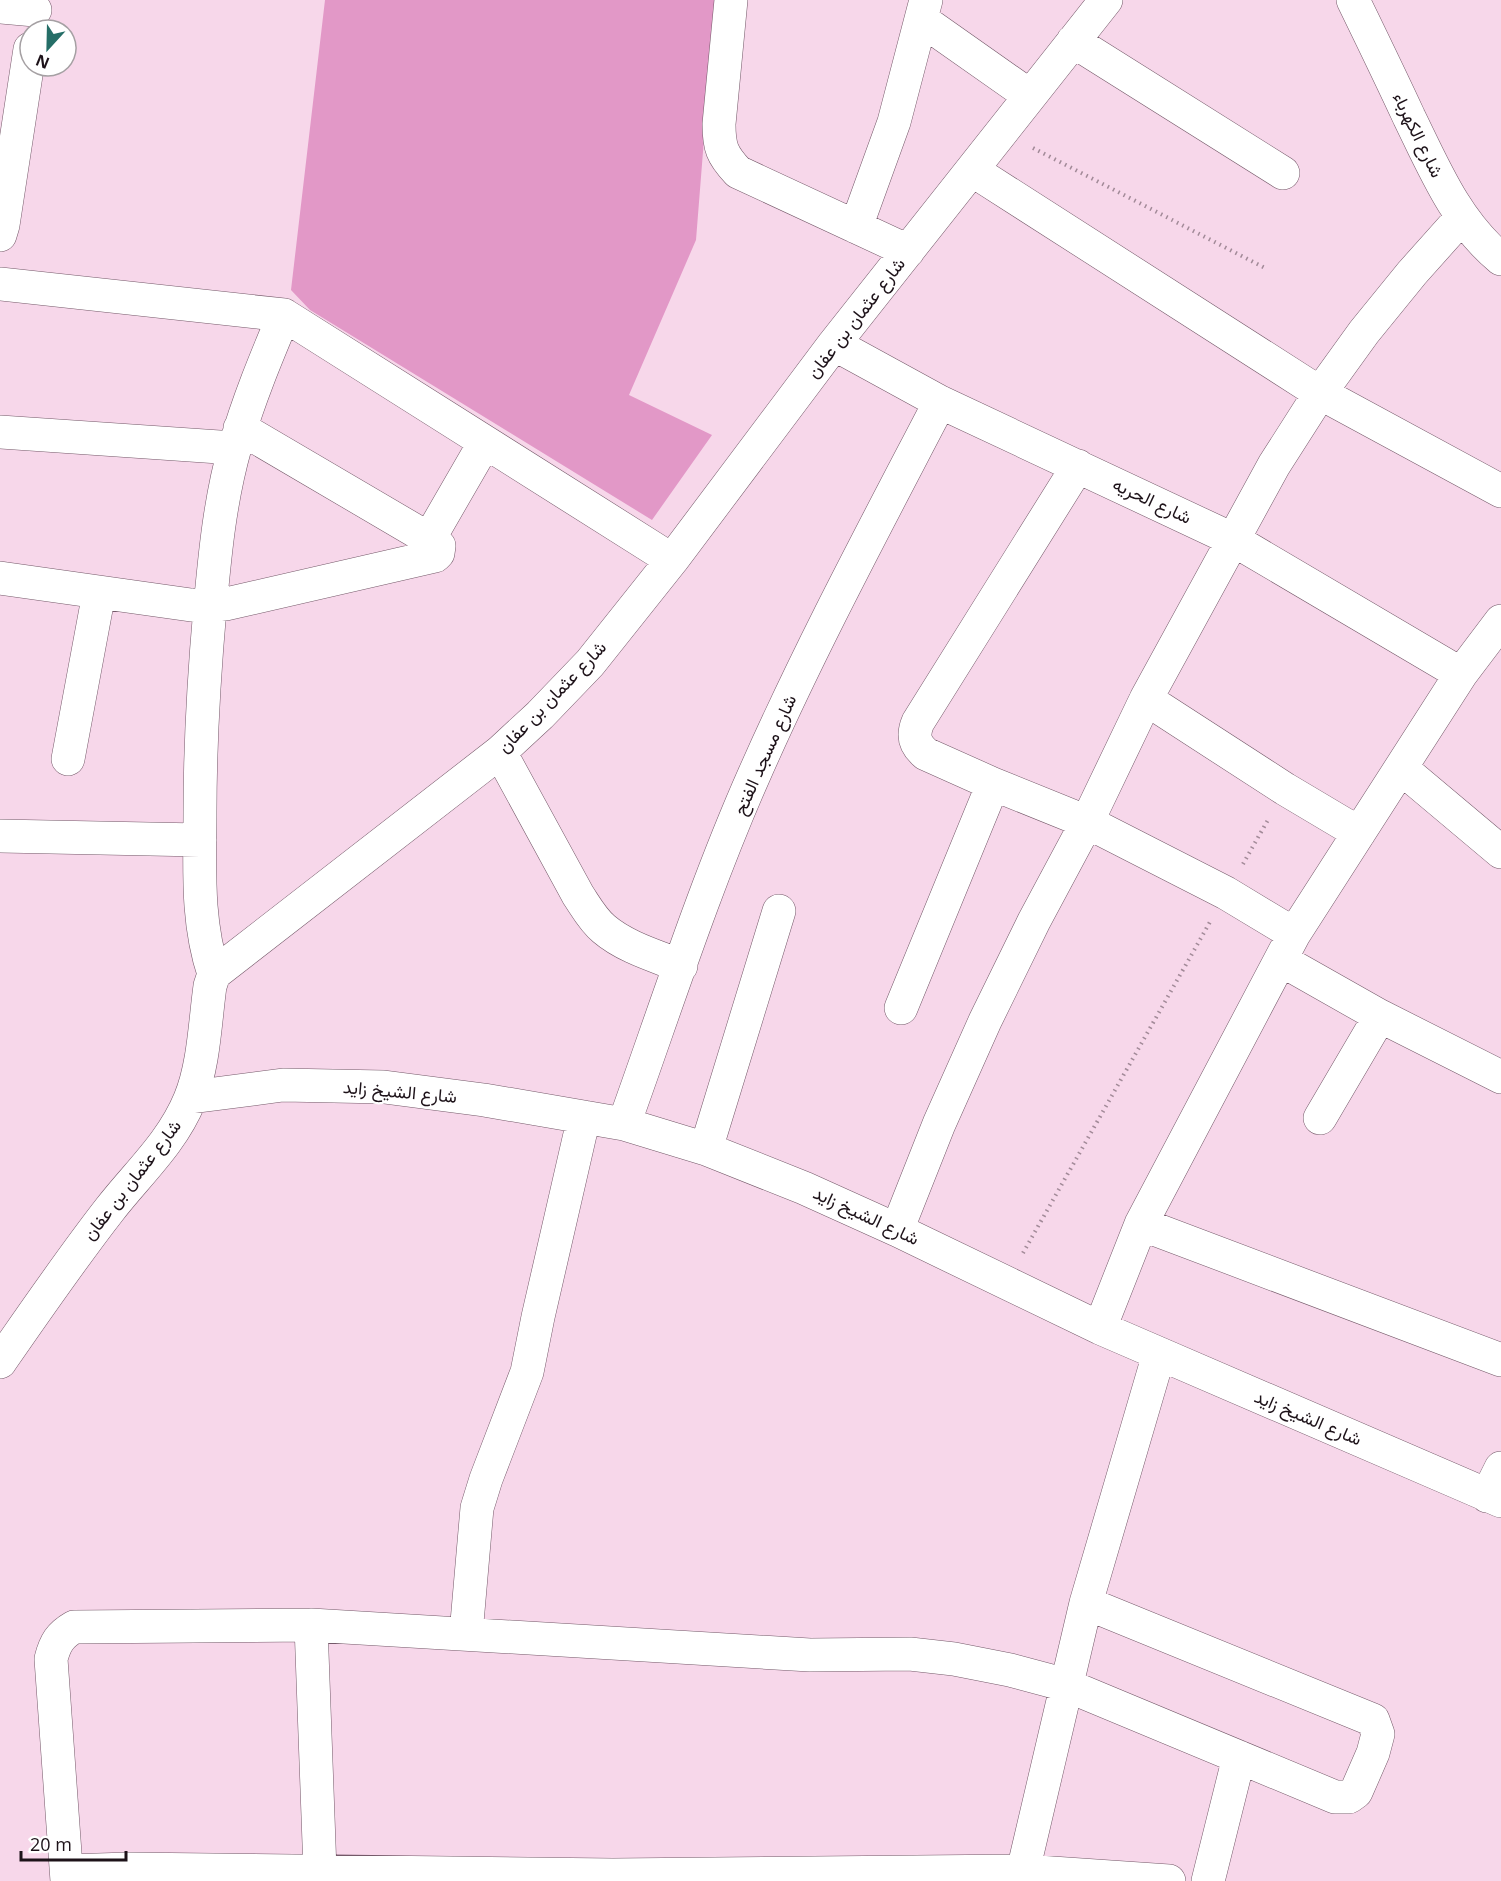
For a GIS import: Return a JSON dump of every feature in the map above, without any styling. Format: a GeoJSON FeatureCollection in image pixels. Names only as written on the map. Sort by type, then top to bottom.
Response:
{"type":"FeatureCollection","features":[{"type":"Feature","properties":{"kind":"street"},"geometry":{"type":"LineString","coordinates":[[731,0],[719,124],[719,142],[725,158],[738,172],[908,251]]}},
{"type":"Feature","properties":{"kind":"street","name":"شارع عثمان بن عفان"},"geometry":{"type":"LineString","coordinates":[[0,1362],[72,1258],[112,1206],[169,1139],[191,1097],[199,1070],[210,986],[214,974],[500,752],[540,715],[590,663],[672,560],[834,344],[1106,0]]}},
{"type":"Feature","properties":{"kind":"street","name":"شارع الكهرباء"},"geometry":{"type":"LineString","coordinates":[[1353,0],[1439,179],[1462,217],[1486,246],[1501,259]]}},
{"type":"Feature","properties":{"kind":"street"},"geometry":{"type":"LineString","coordinates":[[0,7],[34,13]]}},
{"type":"Feature","properties":{"kind":"street"},"geometry":{"type":"LineString","coordinates":[[856,227],[894,122],[924,10],[1030,96]]}},
{"type":"Feature","properties":{"kind":"street"},"geometry":{"type":"LineString","coordinates":[[1074,40],[1283,173]]}},
{"type":"Feature","properties":{"kind":"street"},"geometry":{"type":"LineString","coordinates":[[1,228],[13,82]]}},
{"type":"Feature","properties":{"kind":"street"},"geometry":{"type":"LineString","coordinates":[[972,170],[1320,393],[1501,491]]}},
{"type":"Feature","properties":{"kind":"street"},"geometry":{"type":"LineString","coordinates":[[897,1230],[939,1124],[985,1021],[1034,921],[1088,822],[1146,699],[1232,539],[1274,465],[1320,393],[1391,298],[1462,217]]}},
{"type":"Feature","properties":{"kind":"street"},"geometry":{"type":"LineString","coordinates":[[0,284],[284,315],[672,560]]}},
{"type":"Feature","properties":{"kind":"street"},"geometry":{"type":"LineString","coordinates":[[214,974],[202,924],[200,762],[203,683],[214,553],[222,500],[237,438],[260,370],[284,315]]}},
{"type":"Feature","properties":{"kind":"street","name":"شارع الحريه"},"geometry":{"type":"LineString","coordinates":[[834,344],[940,402],[1232,539],[1461,674]]}},
{"type":"Feature","properties":{"kind":"street","name":"شارع مسجد الفتح"},"geometry":{"type":"LineString","coordinates":[[624,1124],[749,787],[797,682],[940,402]]}},
{"type":"Feature","properties":{"kind":"street"},"geometry":{"type":"LineString","coordinates":[[0,432],[237,438],[429,538],[439,546],[438,554],[435,556],[210,606],[0,578]]}},
{"type":"Feature","properties":{"kind":"street"},"geometry":{"type":"LineString","coordinates":[[429,538],[485,442]]}},
{"type":"Feature","properties":{"kind":"street"},"geometry":{"type":"LineString","coordinates":[[1078,466],[918,722],[914,731],[919,748],[926,754],[993,784],[1088,822],[1226,893],[1287,947],[1380,1016],[1501,1077]]}},
{"type":"Feature","properties":{"kind":"street"},"geometry":{"type":"LineString","coordinates":[[68,759],[99,593]]}},
{"type":"Feature","properties":{"kind":"street"},"geometry":{"type":"LineString","coordinates":[[1100,1328],[1142,1224],[1287,947],[1461,674],[1501,621]]}},
{"type":"Feature","properties":{"kind":"street"},"geometry":{"type":"LineString","coordinates":[[1146,699],[1285,789],[1359,833]]}},
{"type":"Feature","properties":{"kind":"street"},"geometry":{"type":"LineString","coordinates":[[500,752],[590,914],[605,930],[624,942],[681,966]]}},
{"type":"Feature","properties":{"kind":"street"},"geometry":{"type":"LineString","coordinates":[[1401,768],[1501,852]]}},
{"type":"Feature","properties":{"kind":"street"},"geometry":{"type":"LineString","coordinates":[[901,1008],[993,784]]}},
{"type":"Feature","properties":{"kind":"street"},"geometry":{"type":"LineString","coordinates":[[0,836],[200,840]]}},
{"type":"Feature","properties":{"kind":"street"},"geometry":{"type":"LineString","coordinates":[[706,1149],[779,911]]}},
{"type":"Feature","properties":{"kind":"street"},"geometry":{"type":"LineString","coordinates":[[1320,1118],[1380,1016]]}},
{"type":"Feature","properties":{"kind":"street","name":"شارع الشيخ زايد"},"geometry":{"type":"LineString","coordinates":[[191,1097],[284,1085],[384,1087],[484,1100],[624,1124],[706,1149],[804,1188],[1159,1354],[1496,1488]]}},
{"type":"Feature","properties":{"kind":"street"},"geometry":{"type":"LineString","coordinates":[[466,1634],[477,1508],[527,1372],[584,1117]]}},
{"type":"Feature","properties":{"kind":"street"},"geometry":{"type":"LineString","coordinates":[[1142,1224],[1501,1359]]}},
{"type":"Feature","properties":{"kind":"street"},"geometry":{"type":"LineString","coordinates":[[1023,1871],[1086,1603],[1159,1354]]}},
{"type":"Feature","properties":{"kind":"street"},"geometry":{"type":"LineString","coordinates":[[1086,1603],[1373,1720],[1378,1734],[1373,1753],[1356,1792],[1349,1797],[1335,1797],[1066,1685],[1010,1670],[954,1659],[910,1654],[810,1654],[311,1625],[74,1626],[56,1641],[51,1659],[67,1876],[128,1869],[613,1875],[1023,1871],[1169,1881]]}},
{"type":"Feature","properties":{"kind":"street"},"geometry":{"type":"LineString","coordinates":[[311,1625],[320,1871]]}},
{"type":"Feature","properties":{"kind":"street"},"geometry":{"type":"LineString","coordinates":[[1208,1881],[1239,1756]]}},
{"type":"Feature","properties":{"kind":"path"},"geometry":{"type":"LineString","coordinates":[[1002,132],[1267,269]]}},
{"type":"Feature","properties":{"kind":"path"},"geometry":{"type":"LineString","coordinates":[[1006,1282],[1285,789]]}},
{"type":"Feature","properties":{"kind":"shaded area"},"geometry":{"type":"Polygon","coordinates":[[[325,0],[715,0],[696,240],[629,395],[712,435],[652,520],[310,310],[291,290],[325,0]]]}}]}
